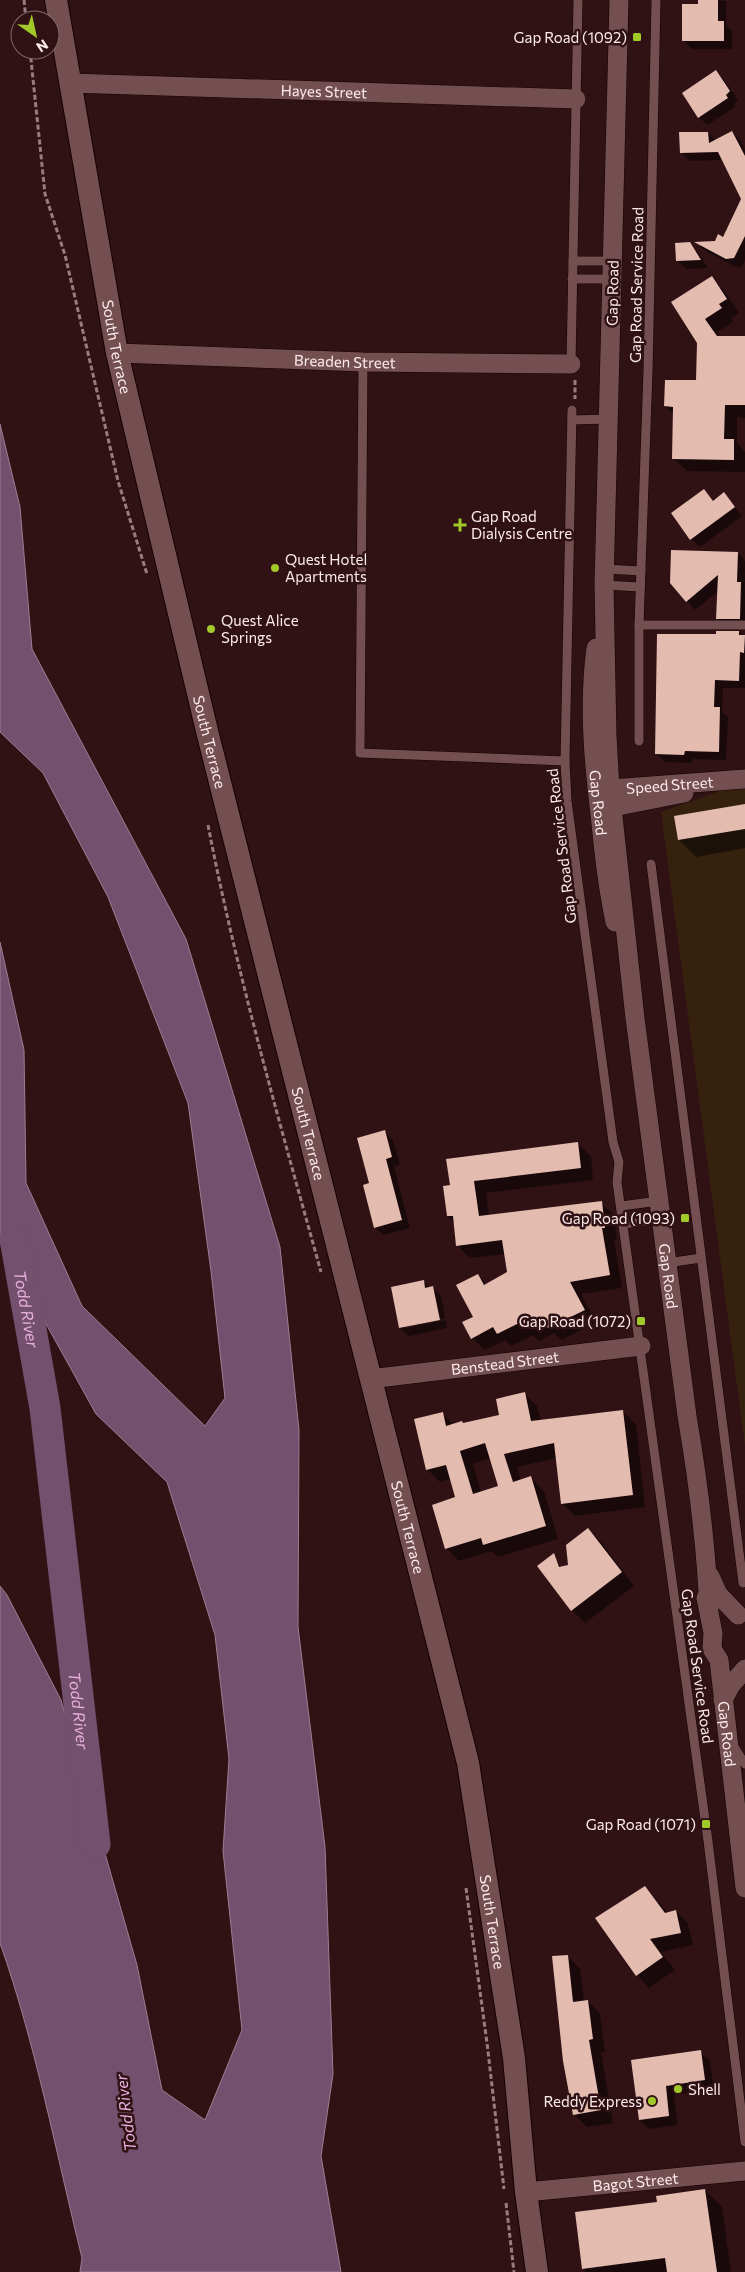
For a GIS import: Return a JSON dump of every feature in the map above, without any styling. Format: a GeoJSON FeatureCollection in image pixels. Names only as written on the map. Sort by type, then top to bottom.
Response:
{"type":"FeatureCollection","features":[{"type":"Feature","properties":{"kind":"street","name":"South Terrace"},"geometry":{"type":"LineString","coordinates":[[56,0],[117,353],[207,731],[468,1763],[514,2058],[526,2192],[537,2272]]}},
{"type":"Feature","properties":{"kind":"street","name":"Gap Road"},"geometry":{"type":"LineString","coordinates":[[619,0],[604,577],[592,677],[592,719],[635,1018],[687,1416],[698,1479],[708,1570],[709,1610]]}},
{"type":"Feature","properties":{"kind":"street","name":"Hayes Street"},"geometry":{"type":"LineString","coordinates":[[70,83],[576,99]]}},
{"type":"Feature","properties":{"kind":"street","name":"Breaden Street"},"geometry":{"type":"LineString","coordinates":[[117,353],[364,362],[571,364]]}},
{"type":"Feature","properties":{"kind":"street","name":"Speed Street"},"geometry":{"type":"LineString","coordinates":[[603,789],[745,780]]}},
{"type":"Feature","properties":{"kind":"street","name":"Speed Street"},"geometry":{"type":"LineString","coordinates":[[606,809],[745,780]]}},
{"type":"Feature","properties":{"kind":"street","name":"Benstead Street"},"geometry":{"type":"LineString","coordinates":[[370,1379],[641,1346]]}},
{"type":"Feature","properties":{"kind":"street","name":"Gap Road"},"geometry":{"type":"LineString","coordinates":[[687,1416],[686,1479],[700,1575],[713,1632],[712,1649],[719,1660],[745,1888]]}},
{"type":"Feature","properties":{"kind":"street"},"geometry":{"type":"LineString","coordinates":[[708,1570],[718,1594],[742,1616]]}},
{"type":"Feature","properties":{"kind":"street"},"geometry":{"type":"LineString","coordinates":[[713,1632],[723,1620],[742,1616]]}},
{"type":"Feature","properties":{"kind":"street"},"geometry":{"type":"LineString","coordinates":[[719,1660],[730,1667],[745,1667]]}},
{"type":"Feature","properties":{"kind":"street"},"geometry":{"type":"LineString","coordinates":[[723,1700],[731,1685],[745,1667]]}},
{"type":"Feature","properties":{"kind":"street","name":"Bagot Street"},"geometry":{"type":"LineString","coordinates":[[526,2192],[745,2172]]}},
{"type":"Feature","properties":{"kind":"lane"},"geometry":{"type":"LineString","coordinates":[[571,364],[578,0]]}},
{"type":"Feature","properties":{"kind":"lane","name":"Gap Road Service Road"},"geometry":{"type":"LineString","coordinates":[[639,742],[639,625],[648,371],[656,0]]}},
{"type":"Feature","properties":{"kind":"lane","name":"Gap Road Service Road"},"geometry":{"type":"LineString","coordinates":[[573,261],[612,270]]}},
{"type":"Feature","properties":{"kind":"lane","name":"Gap Road Service Road"},"geometry":{"type":"LineString","coordinates":[[572,279],[612,270]]}},
{"type":"Feature","properties":{"kind":"lane"},"geometry":{"type":"LineString","coordinates":[[364,362],[360,753],[565,761]]}},
{"type":"Feature","properties":{"kind":"lane","name":"Gap Road Service Road"},"geometry":{"type":"LineString","coordinates":[[572,410],[565,761],[567,801],[612,1132],[618,1155],[617,1182],[708,1841],[745,2142]]}},
{"type":"Feature","properties":{"kind":"lane"},"geometry":{"type":"LineString","coordinates":[[572,420],[608,419]]}},
{"type":"Feature","properties":{"kind":"lane"},"geometry":{"type":"LineString","coordinates":[[604,577],[641,571]]}},
{"type":"Feature","properties":{"kind":"lane"},"geometry":{"type":"LineString","coordinates":[[604,577],[640,587]]}},
{"type":"Feature","properties":{"kind":"lane"},"geometry":{"type":"LineString","coordinates":[[639,625],[745,625]]}},
{"type":"Feature","properties":{"kind":"lane"},"geometry":{"type":"LineString","coordinates":[[652,864],[743,1583]]}},
{"type":"Feature","properties":{"kind":"lane"},"geometry":{"type":"LineString","coordinates":[[621,1206],[660,1210]]}},
{"type":"Feature","properties":{"kind":"lane"},"geometry":{"type":"LineString","coordinates":[[623,1224],[660,1210]]}},
{"type":"Feature","properties":{"kind":"lane"},"geometry":{"type":"LineString","coordinates":[[667,1263],[702,1258]]}},
{"type":"Feature","properties":{"kind":"lane","name":"Gap Road Service Road"},"geometry":{"type":"LineString","coordinates":[[727,1734],[745,1764]]}},
{"type":"Feature","properties":{"kind":"path"},"geometry":{"type":"LineString","coordinates":[[31,60],[45,194],[65,255],[118,481],[150,583]]}},
{"type":"Feature","properties":{"kind":"path"},"geometry":{"type":"LineString","coordinates":[[571,364],[574,364],[575,409],[572,410]]}},
{"type":"Feature","properties":{"kind":"path"},"geometry":{"type":"LineString","coordinates":[[207,815],[224,899],[276,1111],[322,1272]]}},
{"type":"Feature","properties":{"kind":"path"},"geometry":{"type":"LineString","coordinates":[[464,1878],[487,2043],[514,2272]]}},
{"type":"Feature","properties":{"kind":"shaded area"},"geometry":{"type":"Polygon","coordinates":[[[745,782],[745,1446],[661,812],[745,782]]]}},
{"type":"Feature","properties":{"kind":"water"},"geometry":{"type":"Polygon","coordinates":[[[0,424],[20,507],[32,649],[186,939],[280,1247],[299,1430],[298,1627],[325,1847],[333,2074],[321,2156],[341,2272],[80,2272],[82,2258],[45,2099],[24,2020],[0,1943],[0,1586],[7,1595],[61,1700],[137,1965],[162,2090],[205,2120],[242,2030],[223,1851],[229,1759],[215,1635],[167,1482],[96,1414],[0,1241],[0,942],[24,1050],[26,1183],[82,1306],[205,1426],[225,1398],[211,1271],[188,1103],[108,897],[43,773],[0,732],[0,424]]]}},
{"type":"Feature","properties":{"kind":"building"},"geometry":{"type":"Polygon","coordinates":[[[698,0],[718,0],[718,21],[724,21],[724,41],[682,41],[682,4],[698,4],[698,0]]]}},
{"type":"Feature","properties":{"kind":"building"},"geometry":{"type":"Polygon","coordinates":[[[716,70],[730,91],[726,95],[728,98],[698,118],[682,93],[716,70]]]}},
{"type":"Feature","properties":{"kind":"building"},"geometry":{"type":"Polygon","coordinates":[[[732,131],[745,156],[745,236],[734,258],[726,259],[694,242],[715,241],[718,234],[723,237],[741,199],[718,152],[680,153],[679,132],[708,132],[709,143],[732,131]]]}},
{"type":"Feature","properties":{"kind":"building"},"geometry":{"type":"Polygon","coordinates":[[[690,242],[701,260],[676,261],[675,243],[690,242]]]}},
{"type":"Feature","properties":{"kind":"building"},"geometry":{"type":"Polygon","coordinates":[[[712,276],[727,299],[719,304],[722,308],[705,319],[717,336],[745,336],[745,405],[725,405],[724,439],[734,439],[734,460],[672,459],[673,407],[664,406],[665,380],[696,380],[697,343],[671,302],[712,276]]]}},
{"type":"Feature","properties":{"kind":"building"},"geometry":{"type":"Polygon","coordinates":[[[704,489],[713,501],[724,492],[735,507],[690,540],[671,513],[704,489]]]}},
{"type":"Feature","properties":{"kind":"building"},"geometry":{"type":"Polygon","coordinates":[[[671,550],[738,552],[737,582],[741,582],[740,619],[716,619],[718,575],[686,602],[670,583],[671,550]]]}},
{"type":"Feature","properties":{"kind":"building"},"geometry":{"type":"Polygon","coordinates":[[[716,631],[739,631],[739,635],[745,635],[744,653],[740,652],[739,681],[715,680],[714,707],[720,707],[719,752],[685,751],[684,755],[655,754],[657,634],[716,634],[716,631]]]}},
{"type":"Feature","properties":{"kind":"building"},"geometry":{"type":"Polygon","coordinates":[[[745,804],[745,829],[678,840],[674,816],[745,804]]]}},
{"type":"Feature","properties":{"kind":"building"},"geometry":{"type":"Polygon","coordinates":[[[385,1130],[392,1157],[386,1159],[402,1220],[374,1228],[363,1185],[369,1183],[357,1138],[385,1130]]]}},
{"type":"Feature","properties":{"kind":"building"},"geometry":{"type":"Polygon","coordinates":[[[578,1142],[581,1168],[474,1181],[479,1216],[602,1201],[605,1228],[602,1228],[610,1275],[570,1282],[585,1310],[548,1328],[543,1319],[525,1329],[521,1322],[497,1334],[493,1327],[471,1339],[462,1322],[473,1317],[456,1285],[478,1274],[484,1285],[507,1272],[502,1240],[456,1246],[453,1216],[447,1216],[443,1186],[450,1185],[446,1159],[578,1142]]]}},
{"type":"Feature","properties":{"kind":"building"},"geometry":{"type":"Polygon","coordinates":[[[424,1280],[425,1288],[433,1286],[440,1320],[399,1328],[391,1287],[424,1280]]]}},
{"type":"Feature","properties":{"kind":"building"},"geometry":{"type":"Polygon","coordinates":[[[525,1392],[531,1421],[623,1410],[633,1495],[561,1504],[554,1443],[504,1454],[513,1482],[531,1476],[546,1526],[483,1545],[481,1538],[445,1549],[432,1505],[455,1497],[446,1465],[426,1470],[414,1419],[443,1412],[446,1426],[462,1421],[463,1423],[499,1415],[496,1399],[525,1392]],[[485,1443],[460,1451],[473,1494],[498,1486],[485,1443]]]}},
{"type":"Feature","properties":{"kind":"building"},"geometry":{"type":"Polygon","coordinates":[[[588,1528],[622,1572],[571,1611],[537,1566],[554,1553],[559,1567],[568,1565],[566,1545],[588,1528]]]}},
{"type":"Feature","properties":{"kind":"building"},"geometry":{"type":"Polygon","coordinates":[[[645,1886],[665,1913],[676,1910],[681,1933],[650,1939],[663,1957],[636,1976],[595,1918],[645,1886]]]}},
{"type":"Feature","properties":{"kind":"building"},"geometry":{"type":"Polygon","coordinates":[[[568,1955],[573,2002],[588,2000],[593,2039],[589,2040],[601,2110],[573,2115],[563,2061],[552,1956],[568,1955]]]}},
{"type":"Feature","properties":{"kind":"building","name":"Reddy Express"},"geometry":{"type":"Polygon","coordinates":[[[701,2050],[705,2080],[666,2086],[669,2116],[639,2120],[631,2060],[701,2050]]]}},
{"type":"Feature","properties":{"kind":"building"},"geometry":{"type":"Polygon","coordinates":[[[705,2189],[717,2272],[667,2272],[665,2258],[582,2269],[575,2212],[657,2202],[656,2196],[705,2189]]]}},
{"type":"Feature","properties":{"kind":"waterway","name":"Todd River"},"geometry":{"type":"LineString","coordinates":[[15,1239],[45,1408],[95,1844]]}},
{"type":"Feature","properties":{"kind":"place","name":"Gap Road (1092)"},"geometry":{"type":"Point","coordinates":[637,37]}},
{"type":"Feature","properties":{"kind":"place","name":"Gap Road Dialysis Centre"},"geometry":{"type":"Point","coordinates":[460,525]}},
{"type":"Feature","properties":{"kind":"place","name":"Quest Hotel Apartments"},"geometry":{"type":"Point","coordinates":[275,568]}},
{"type":"Feature","properties":{"kind":"place","name":"Quest Alice Springs"},"geometry":{"type":"Point","coordinates":[211,629]}},
{"type":"Feature","properties":{"kind":"place","name":"Gap Road (1093)"},"geometry":{"type":"Point","coordinates":[685,1218]}},
{"type":"Feature","properties":{"kind":"place","name":"Gap Road (1072)"},"geometry":{"type":"Point","coordinates":[641,1321]}},
{"type":"Feature","properties":{"kind":"place","name":"Gap Road (1071)"},"geometry":{"type":"Point","coordinates":[706,1824]}},
{"type":"Feature","properties":{"kind":"place","name":"Shell"},"geometry":{"type":"Point","coordinates":[678,2089]}},
{"type":"Feature","properties":{"kind":"place","name":"Reddy Express"},"geometry":{"type":"Point","coordinates":[652,2101]}}]}
